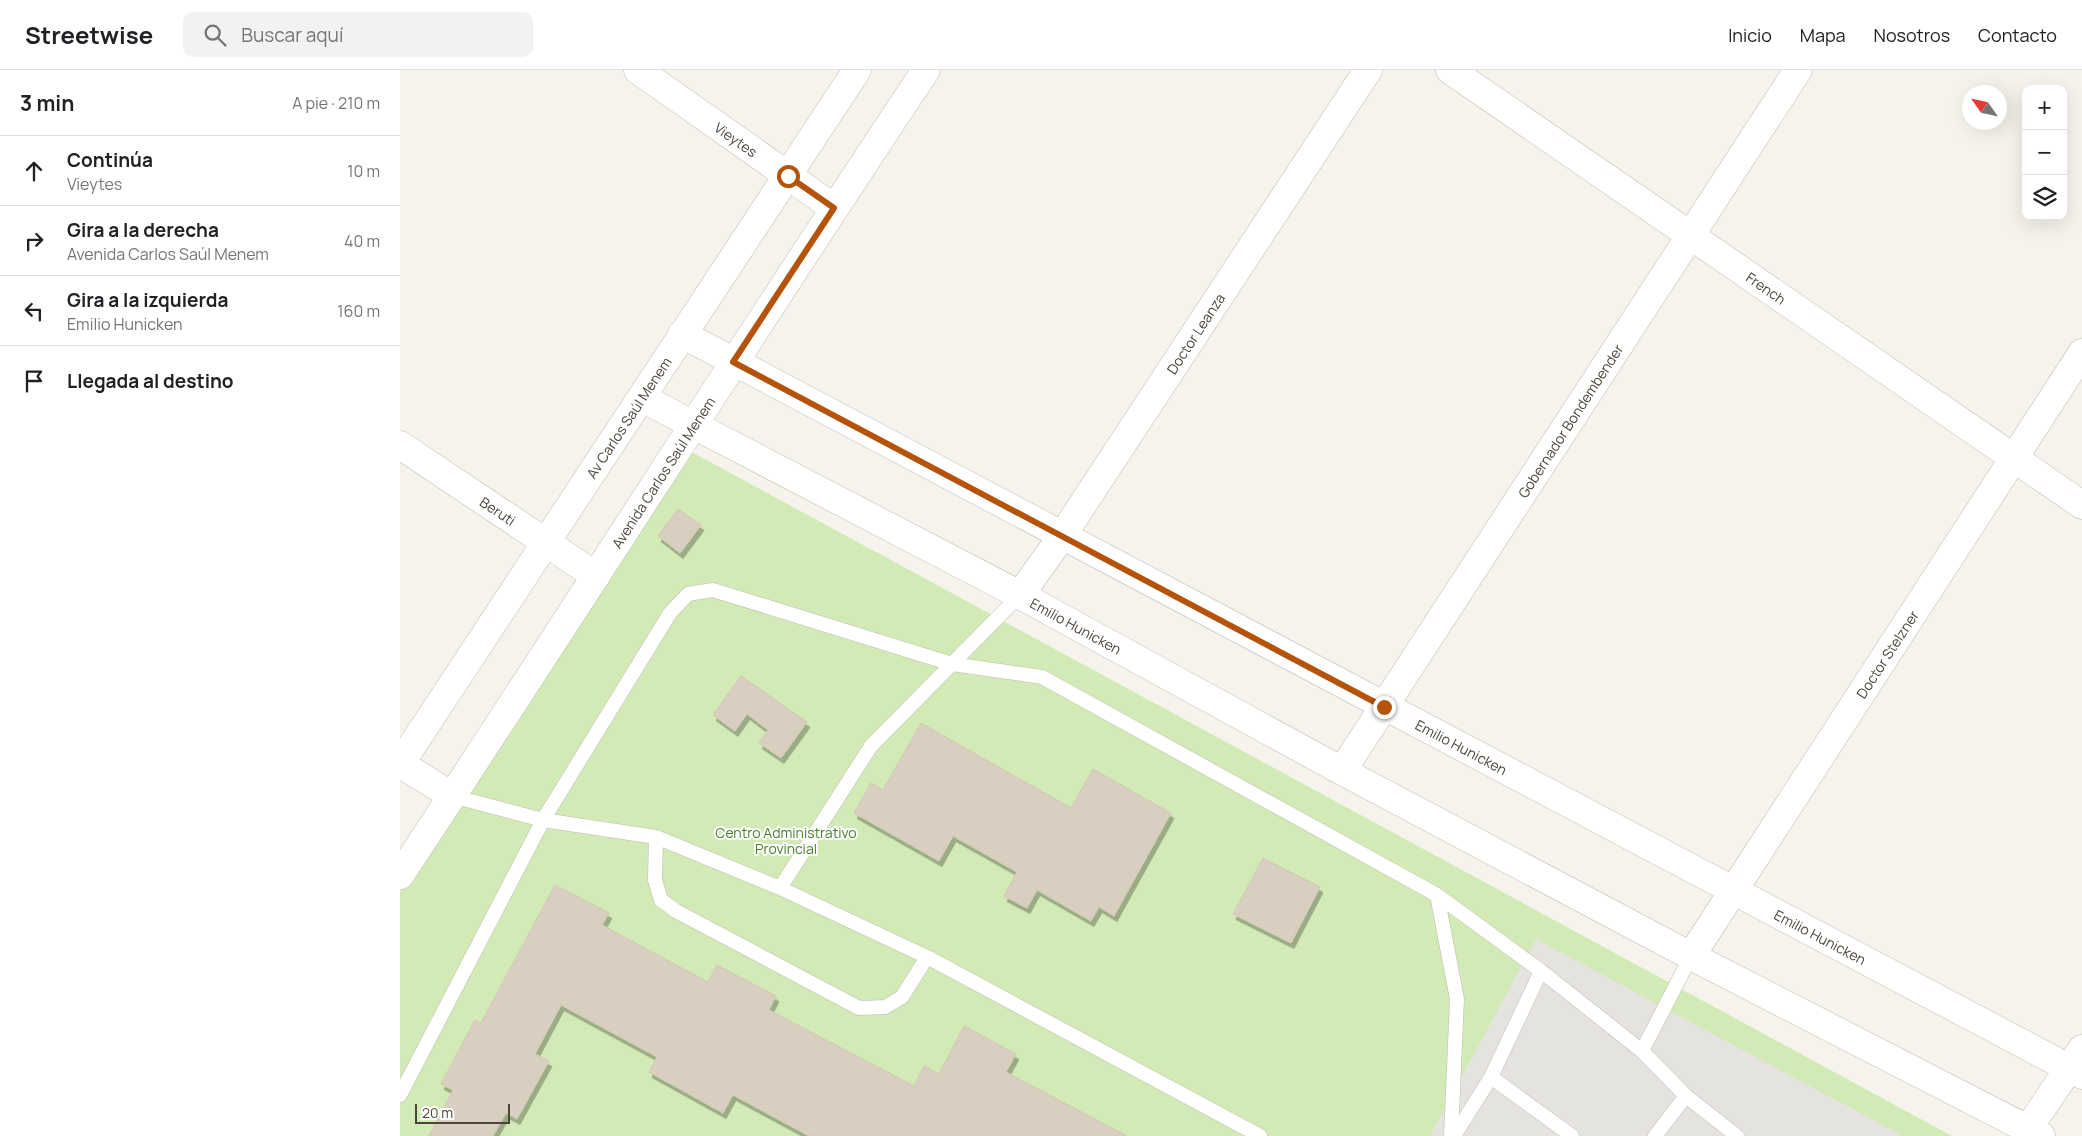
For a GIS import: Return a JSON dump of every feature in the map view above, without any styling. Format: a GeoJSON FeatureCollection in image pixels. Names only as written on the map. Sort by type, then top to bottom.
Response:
{"type":"FeatureCollection","features":[{"type":"Feature","properties":{"kind":"street","name":"Vieytes"},"geometry":{"type":"LineString","coordinates":[[638,70],[834,208]]}},
{"type":"Feature","properties":{"kind":"street","name":"Av Carlos Saúl Menem"},"geometry":{"type":"LineString","coordinates":[[400,764],[857,70]]}},
{"type":"Feature","properties":{"kind":"street","name":"Avenida Carlos Saúl Menem"},"geometry":{"type":"LineString","coordinates":[[400,875],[596,576],[733,362],[926,70]]}},
{"type":"Feature","properties":{"kind":"street","name":"Doctor Leanza"},"geometry":{"type":"LineString","coordinates":[[1020,595],[1062,536],[1368,70]]}},
{"type":"Feature","properties":{"kind":"street","name":"French"},"geometry":{"type":"LineString","coordinates":[[1450,70],[2082,505]]}},
{"type":"Feature","properties":{"kind":"street","name":"Gobernador Bondembender"},"geometry":{"type":"LineString","coordinates":[[1342,771],[1798,70]]}},
{"type":"Feature","properties":{"kind":"street","name":"Emilio Hunicken"},"geometry":{"type":"LineString","coordinates":[[682,334],[1733,890],[2078,1064]]}},
{"type":"Feature","properties":{"kind":"street","name":"Doctor Stelzner"},"geometry":{"type":"LineString","coordinates":[[1691,956],[2082,353]]}},
{"type":"Feature","properties":{"kind":"street","name":"Emilio Hunicken"},"geometry":{"type":"LineString","coordinates":[[642,398],[1020,595],[1342,771],[1691,956],[2034,1133]]}},
{"type":"Feature","properties":{"kind":"street","name":"Beruti"},"geometry":{"type":"LineString","coordinates":[[400,445],[596,576]]}},
{"type":"Feature","properties":{"kind":"street"},"geometry":{"type":"LineString","coordinates":[[400,764],[452,796]]}},
{"type":"Feature","properties":{"kind":"street"},"geometry":{"type":"LineString","coordinates":[[2034,1133],[2078,1064]]}},
{"type":"Feature","properties":{"kind":"lane"},"geometry":{"type":"LineString","coordinates":[[400,1094],[543,820],[670,613],[688,594],[713,590],[952,664],[1042,677],[1437,895],[1541,972],[1642,1051],[1686,1096],[1737,1136]]}},
{"type":"Feature","properties":{"kind":"lane"},"geometry":{"type":"LineString","coordinates":[[780,888],[871,746],[1020,595]]}},
{"type":"Feature","properties":{"kind":"lane"},"geometry":{"type":"LineString","coordinates":[[452,796],[543,820],[656,837],[780,888],[927,957],[1260,1136]]}},
{"type":"Feature","properties":{"kind":"lane"},"geometry":{"type":"LineString","coordinates":[[656,837],[655,880],[661,900],[676,911],[858,1008],[885,1007],[902,997],[927,957]]}},
{"type":"Feature","properties":{"kind":"lane"},"geometry":{"type":"LineString","coordinates":[[1437,895],[1457,999],[1453,1136]]}},
{"type":"Feature","properties":{"kind":"lane"},"geometry":{"type":"LineString","coordinates":[[1642,1051],[1691,956]]}},
{"type":"Feature","properties":{"kind":"lane"},"geometry":{"type":"LineString","coordinates":[[1453,1136],[1491,1077],[1541,972]]}},
{"type":"Feature","properties":{"kind":"lane"},"geometry":{"type":"LineString","coordinates":[[1491,1077],[1572,1136]]}},
{"type":"Feature","properties":{"kind":"lane"},"geometry":{"type":"LineString","coordinates":[[1655,1136],[1686,1096]]}},
{"type":"Feature","properties":{"kind":"green space","name":"Centro Administrativo Provincial"},"geometry":{"type":"Polygon","coordinates":[[[688,450],[1952,1136],[400,1136],[400,892],[688,450]]]}},
{"type":"Feature","properties":{"kind":"shaded area"},"geometry":{"type":"Polygon","coordinates":[[[1536,939],[1903,1136],[1430,1136],[1536,939]]]}},
{"type":"Feature","properties":{"kind":"building"},"geometry":{"type":"Polygon","coordinates":[[[678,509],[701,525],[680,553],[658,536],[678,509]]]}},
{"type":"Feature","properties":{"kind":"building"},"geometry":{"type":"Polygon","coordinates":[[[741,676],[807,722],[781,758],[759,743],[768,730],[747,714],[735,731],[713,715],[741,676]]]}},
{"type":"Feature","properties":{"kind":"building"},"geometry":{"type":"Polygon","coordinates":[[[921,723],[1071,808],[1093,769],[1171,813],[1114,916],[1099,907],[1091,921],[1037,890],[1027,908],[1004,896],[1017,872],[953,836],[939,861],[854,813],[871,783],[883,790],[921,723]]]}},
{"type":"Feature","properties":{"kind":"building"},"geometry":{"type":"Polygon","coordinates":[[[1263,858],[1320,887],[1291,943],[1233,914],[1263,858]]]}},
{"type":"Feature","properties":{"kind":"building"},"geometry":{"type":"Polygon","coordinates":[[[555,885],[609,913],[602,925],[708,982],[717,965],[776,996],[769,1010],[914,1086],[924,1066],[939,1074],[964,1026],[1016,1054],[1006,1072],[1127,1136],[809,1136],[733,1095],[723,1113],[649,1072],[657,1057],[561,1005],[535,1054],[549,1061],[517,1119],[506,1113],[493,1136],[429,1136],[453,1090],[441,1084],[475,1020],[481,1023],[555,885]]]}},
{"type":"Feature","properties":{"kind":"route"},"geometry":{"type":"LineString","coordinates":[[788,176],[834,208],[733,362],[1384,707]]}}]}
